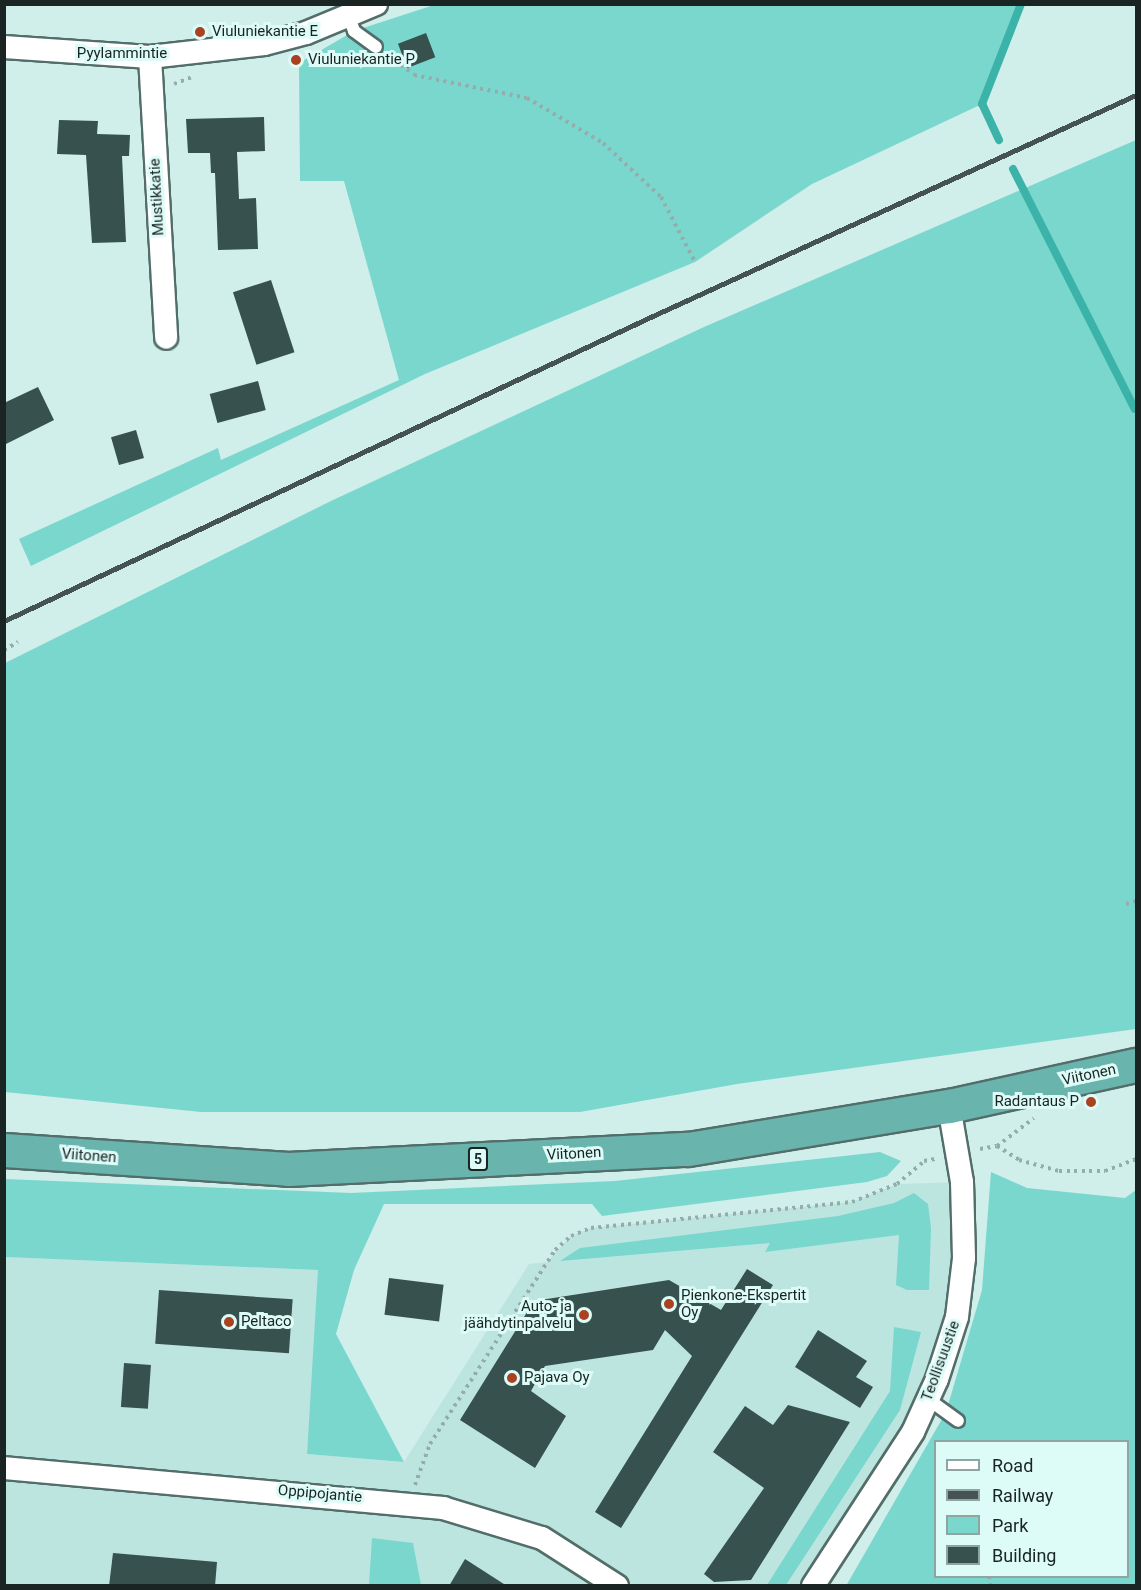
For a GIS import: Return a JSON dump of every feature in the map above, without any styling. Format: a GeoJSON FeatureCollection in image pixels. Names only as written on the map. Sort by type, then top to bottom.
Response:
{"type":"FeatureCollection","features":[{"type":"Feature","properties":{"kind":"highway","name":"Viitonen"},"geometry":{"type":"LineString","coordinates":[[4,1150],[288,1169],[688,1149],[949,1106],[1137,1065]]}},
{"type":"Feature","properties":{"kind":"street","name":"Pyylammintie"},"geometry":{"type":"LineString","coordinates":[[4,47],[150,57],[264,44],[364,8]]}},
{"type":"Feature","properties":{"kind":"street","name":"Mustikkatie"},"geometry":{"type":"LineString","coordinates":[[150,57],[166,338]]}},
{"type":"Feature","properties":{"kind":"street","name":"Teollisuustie"},"geometry":{"type":"LineString","coordinates":[[813,1586],[913,1432],[928,1399],[957,1317],[963,1270],[962,1182],[949,1106]]}},
{"type":"Feature","properties":{"kind":"street","name":"Oppipojantie"},"geometry":{"type":"LineString","coordinates":[[4,1468],[410,1502],[469,1514],[542,1538],[617,1586]]}},
{"type":"Feature","properties":{"kind":"lane"},"geometry":{"type":"LineString","coordinates":[[364,8],[354,31],[376,47]]}},
{"type":"Feature","properties":{"kind":"lane"},"geometry":{"type":"LineString","coordinates":[[928,1399],[958,1421]]}},
{"type":"Feature","properties":{"kind":"path"},"geometry":{"type":"LineString","coordinates":[[376,47],[414,75],[527,98],[603,143],[661,197],[694,262]]}},
{"type":"Feature","properties":{"kind":"path"},"geometry":{"type":"LineString","coordinates":[[4,650],[18,642]]}},
{"type":"Feature","properties":{"kind":"path"},"geometry":{"type":"LineString","coordinates":[[1126,904],[1137,901]]}},
{"type":"Feature","properties":{"kind":"path"},"geometry":{"type":"LineString","coordinates":[[410,1502],[430,1444],[555,1250],[571,1236],[591,1228],[852,1202],[897,1184],[924,1161],[997,1146],[1019,1126],[1040,1115]]}},
{"type":"Feature","properties":{"kind":"path"},"geometry":{"type":"LineString","coordinates":[[997,1146],[1019,1160],[1059,1170],[1105,1171],[1137,1159]]}},
{"type":"Feature","properties":{"kind":"shaded area"},"geometry":{"type":"Polygon","coordinates":[[[962,1182],[964,1258],[913,1432],[813,1585],[5,1585],[4,1257],[319,1270],[307,1454],[404,1462],[529,1264],[547,1262],[571,1236],[591,1228],[852,1202],[897,1184],[962,1182]]]}},
{"type":"Feature","properties":{"kind":"green space"},"geometry":{"type":"Polygon","coordinates":[[[437,4],[1021,5],[982,104],[812,184],[695,262],[425,374],[31,566],[19,539],[218,448],[221,460],[399,380],[344,181],[300,181],[299,63],[354,31],[437,4]]]}},
{"type":"Feature","properties":{"kind":"green space"},"geometry":{"type":"Polygon","coordinates":[[[1136,140],[1136,1029],[737,1084],[580,1112],[201,1112],[5,1092],[5,663],[331,501],[704,327],[1136,140]]]}},
{"type":"Feature","properties":{"kind":"green space"},"geometry":{"type":"Polygon","coordinates":[[[880,1152],[901,1161],[887,1176],[867,1182],[602,1216],[592,1204],[384,1204],[354,1270],[336,1334],[404,1462],[307,1454],[318,1270],[5,1257],[5,1179],[351,1193],[615,1181],[880,1152]]]}},
{"type":"Feature","properties":{"kind":"green space"},"geometry":{"type":"Polygon","coordinates":[[[991,1172],[1027,1188],[1125,1198],[1136,1190],[1136,1585],[846,1586],[946,1412],[982,1290],[991,1172]]]}},
{"type":"Feature","properties":{"kind":"green space"},"geometry":{"type":"Polygon","coordinates":[[[914,1193],[928,1204],[931,1228],[929,1290],[907,1290],[896,1285],[899,1235],[765,1252],[770,1243],[560,1261],[580,1248],[838,1216],[894,1203],[914,1193]]]}},
{"type":"Feature","properties":{"kind":"green space"},"geometry":{"type":"Polygon","coordinates":[[[894,1327],[921,1332],[900,1410],[786,1585],[767,1585],[890,1391],[894,1327]]]}},
{"type":"Feature","properties":{"kind":"green space"},"geometry":{"type":"Polygon","coordinates":[[[372,1538],[413,1543],[421,1585],[369,1585],[372,1538]]]}},
{"type":"Feature","properties":{"kind":"building"},"geometry":{"type":"Polygon","coordinates":[[[426,33],[435,57],[407,68],[398,44],[426,33]]]}},
{"type":"Feature","properties":{"kind":"building"},"geometry":{"type":"Polygon","coordinates":[[[264,117],[265,151],[237,152],[239,199],[256,198],[258,249],[218,250],[215,173],[211,173],[210,153],[188,153],[186,119],[264,117]]]}},
{"type":"Feature","properties":{"kind":"building"},"geometry":{"type":"Polygon","coordinates":[[[59,120],[98,121],[97,134],[130,135],[129,156],[122,156],[126,242],[92,243],[86,155],[57,154],[59,120]]]}},
{"type":"Feature","properties":{"kind":"building"},"geometry":{"type":"Polygon","coordinates":[[[271,280],[294,352],[256,365],[233,292],[271,280]]]}},
{"type":"Feature","properties":{"kind":"building"},"geometry":{"type":"Polygon","coordinates":[[[258,381],[266,410],[217,423],[210,394],[258,381]]]}},
{"type":"Feature","properties":{"kind":"building"},"geometry":{"type":"Polygon","coordinates":[[[38,387],[54,420],[4,445],[4,403],[38,387]]]}},
{"type":"Feature","properties":{"kind":"building"},"geometry":{"type":"Polygon","coordinates":[[[136,430],[144,458],[119,465],[111,437],[136,430]]]}},
{"type":"Feature","properties":{"kind":"building","name":"Pajava Oy"},"geometry":{"type":"Polygon","coordinates":[[[747,1269],[773,1285],[621,1528],[595,1512],[692,1356],[665,1330],[653,1350],[545,1366],[531,1391],[566,1416],[535,1468],[460,1420],[534,1301],[669,1280],[721,1310],[747,1269]]]}},
{"type":"Feature","properties":{"kind":"building"},"geometry":{"type":"Polygon","coordinates":[[[389,1278],[444,1285],[439,1321],[384,1315],[389,1278]]]}},
{"type":"Feature","properties":{"kind":"building"},"geometry":{"type":"Polygon","coordinates":[[[159,1290],[293,1299],[289,1353],[155,1344],[159,1290]]]}},
{"type":"Feature","properties":{"kind":"building"},"geometry":{"type":"Polygon","coordinates":[[[818,1330],[867,1361],[856,1377],[873,1387],[860,1408],[795,1367],[818,1330]]]}},
{"type":"Feature","properties":{"kind":"building"},"geometry":{"type":"Polygon","coordinates":[[[124,1363],[151,1365],[148,1409],[121,1407],[124,1363]]]}},
{"type":"Feature","properties":{"kind":"building"},"geometry":{"type":"Polygon","coordinates":[[[788,1405],[850,1422],[751,1580],[714,1582],[704,1574],[764,1488],[713,1452],[745,1406],[773,1425],[788,1405]]]}},
{"type":"Feature","properties":{"kind":"building"},"geometry":{"type":"Polygon","coordinates":[[[113,1553],[217,1562],[215,1586],[109,1586],[113,1553]]]}},
{"type":"Feature","properties":{"kind":"building"},"geometry":{"type":"Polygon","coordinates":[[[465,1559],[507,1586],[449,1586],[465,1559]]]}},
{"type":"Feature","properties":{"kind":"waterway"},"geometry":{"type":"LineString","coordinates":[[999,140],[982,104],[1021,4]]}},
{"type":"Feature","properties":{"kind":"waterway"},"geometry":{"type":"LineString","coordinates":[[1013,169],[1135,409]]}},
{"type":"Feature","properties":{"kind":"railway"},"geometry":{"type":"LineString","coordinates":[[4,621],[655,315],[1136,95]]}},
{"type":"Feature","properties":{"kind":"place","name":"Viuluniekantie E"},"geometry":{"type":"Point","coordinates":[200,32]}},
{"type":"Feature","properties":{"kind":"place","name":"Viuluniekantie P"},"geometry":{"type":"Point","coordinates":[296,60]}},
{"type":"Feature","properties":{"kind":"place","name":"Radantaus P"},"geometry":{"type":"Point","coordinates":[1091,1102]}},
{"type":"Feature","properties":{"kind":"place","name":"Pienkone-Ekspertit Oy"},"geometry":{"type":"Point","coordinates":[669,1304]}},
{"type":"Feature","properties":{"kind":"place","name":"Auto- ja jäähdytinpalvelu"},"geometry":{"type":"Point","coordinates":[584,1315]}},
{"type":"Feature","properties":{"kind":"place","name":"Peltaco"},"geometry":{"type":"Point","coordinates":[229,1322]}},
{"type":"Feature","properties":{"kind":"place","name":"Pajava Oy"},"geometry":{"type":"Point","coordinates":[512,1378]}}]}
